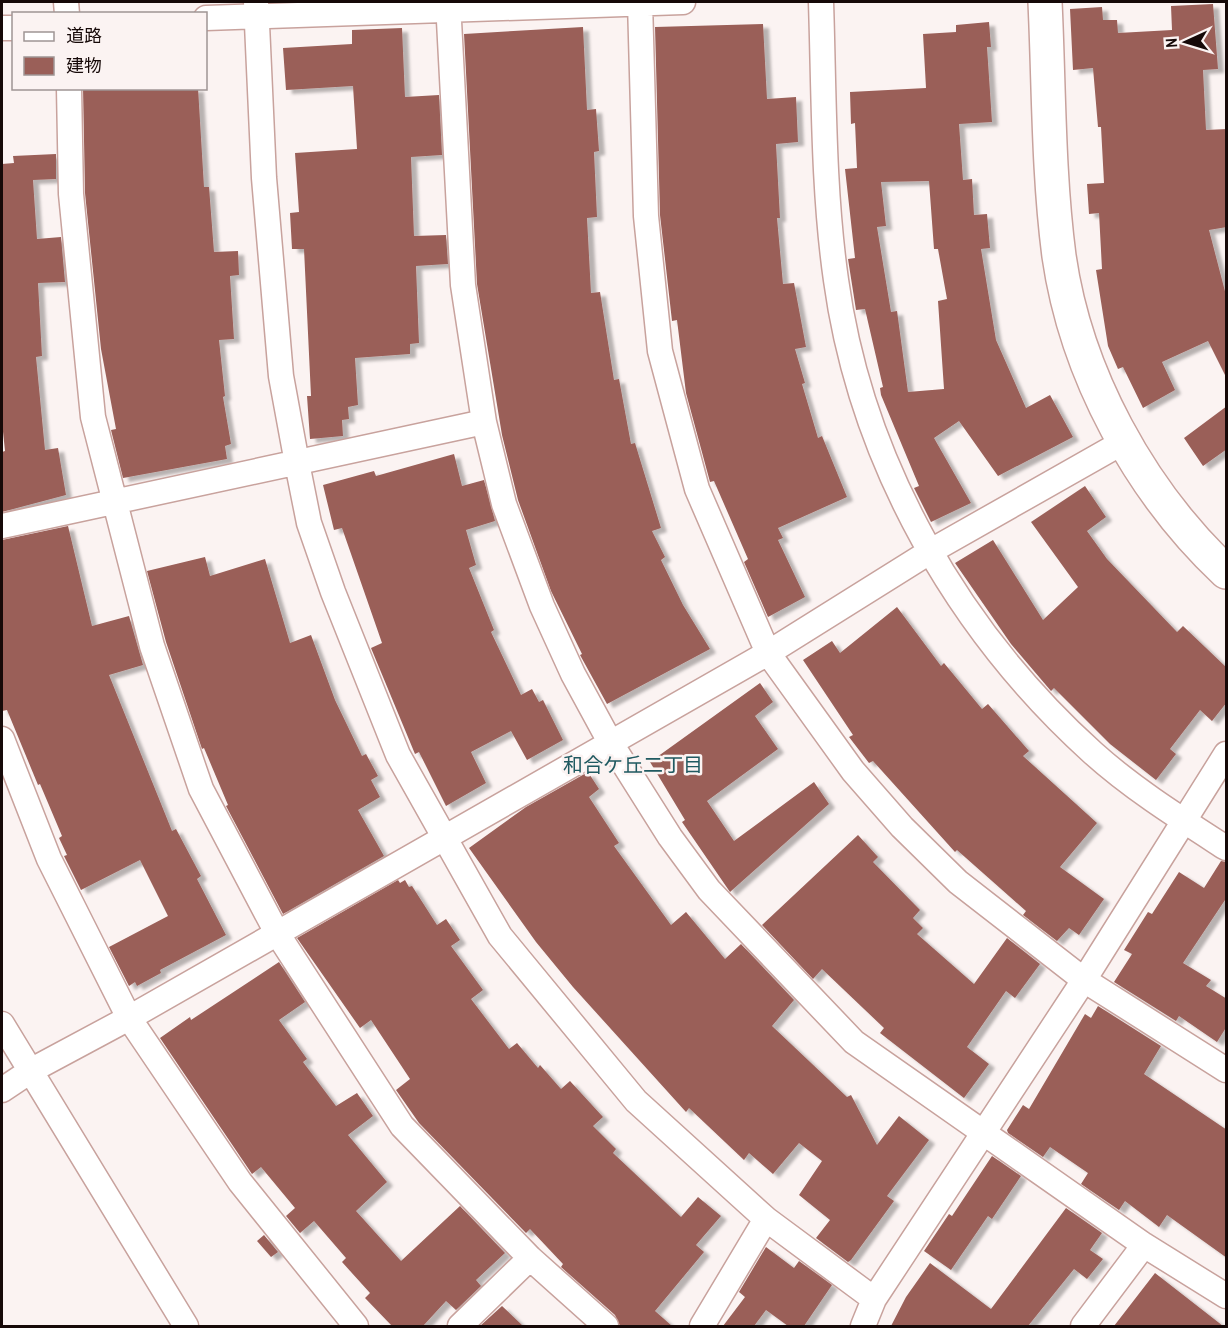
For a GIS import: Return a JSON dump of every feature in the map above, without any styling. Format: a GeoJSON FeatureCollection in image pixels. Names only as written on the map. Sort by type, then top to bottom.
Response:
{"type":"FeatureCollection","features":[{"type":"Feature","properties":{"kind":"street"},"geometry":{"type":"LineString","coordinates":[[207,18],[256,8],[683,2]]}},
{"type":"Feature","properties":{"kind":"street"},"geometry":{"type":"LineString","coordinates":[[820,2],[827,161],[838,292],[854,371],[873,431],[953,592],[993,647],[1039,701],[1094,754],[1186,823],[1227,848]]}},
{"type":"Feature","properties":{"kind":"street"},"geometry":{"type":"LineString","coordinates":[[1045,2],[1053,190],[1060,258],[1073,316],[1095,380],[1125,441],[1161,500],[1196,544],[1227,572]]}},
{"type":"Feature","properties":{"kind":"street"},"geometry":{"type":"LineString","coordinates":[[640,3],[646,216],[660,351],[697,489],[768,653],[853,771],[902,827],[958,882],[1084,980],[1227,1070]]}},
{"type":"Feature","properties":{"kind":"street"},"geometry":{"type":"LineString","coordinates":[[448,6],[463,285],[484,422],[504,504],[542,606],[573,674],[610,742],[670,837],[709,890],[846,1034],[1144,1245],[1227,1296]]}},
{"type":"Feature","properties":{"kind":"street"},"geometry":{"type":"LineString","coordinates":[[256,8],[264,178],[280,376],[309,523],[333,592],[398,755],[500,936],[636,1101],[766,1219],[873,1299]]}},
{"type":"Feature","properties":{"kind":"street"},"geometry":{"type":"LineString","coordinates":[[69,90],[71,194],[93,417],[152,646],[201,789],[277,933],[402,1126],[530,1258],[606,1326]]}},
{"type":"Feature","properties":{"kind":"street"},"geometry":{"type":"LineString","coordinates":[[2,526],[484,422]]}},
{"type":"Feature","properties":{"kind":"street"},"geometry":{"type":"LineString","coordinates":[[2,1090],[32,1070],[129,1018],[768,653],[931,551],[1125,441]]}},
{"type":"Feature","properties":{"kind":"street"},"geometry":{"type":"LineString","coordinates":[[2,739],[49,859],[129,1018],[240,1182],[356,1326]]}},
{"type":"Feature","properties":{"kind":"street"},"geometry":{"type":"LineString","coordinates":[[863,1326],[873,1299],[1186,823],[1227,754]]}},
{"type":"Feature","properties":{"kind":"street"},"geometry":{"type":"LineString","coordinates":[[2,1024],[186,1326]]}},
{"type":"Feature","properties":{"kind":"street"},"geometry":{"type":"LineString","coordinates":[[702,1326],[766,1219]]}},
{"type":"Feature","properties":{"kind":"street"},"geometry":{"type":"LineString","coordinates":[[1083,1326],[1144,1245]]}},
{"type":"Feature","properties":{"kind":"street"},"geometry":{"type":"LineString","coordinates":[[460,1326],[530,1258]]}},
{"type":"Feature","properties":{"kind":"building"},"geometry":{"type":"Polygon","coordinates":[[[1213,4],[1218,69],[1203,70],[1206,130],[1227,129],[1227,227],[1209,230],[1227,299],[1227,379],[1208,341],[1162,362],[1175,390],[1143,408],[1123,367],[1118,369],[1108,346],[1096,270],[1102,269],[1099,213],[1089,214],[1087,184],[1104,183],[1101,127],[1098,127],[1093,68],[1073,70],[1070,9],[1102,7],[1103,20],[1117,20],[1118,33],[1172,30],[1171,6],[1213,4]]]}},
{"type":"Feature","properties":{"kind":"building"},"geometry":{"type":"Polygon","coordinates":[[[989,22],[991,47],[987,47],[992,122],[959,124],[963,180],[972,179],[974,215],[987,214],[990,248],[981,249],[996,340],[1026,408],[1050,395],[1073,437],[998,476],[959,421],[934,438],[971,503],[931,522],[914,488],[919,486],[881,395],[880,388],[883,387],[865,309],[856,310],[848,259],[855,258],[845,169],[857,168],[855,123],[851,124],[850,92],[926,88],[923,34],[956,32],[956,25],[989,22]],[[929,181],[881,182],[886,226],[877,227],[891,312],[897,311],[908,392],[944,389],[938,301],[947,299],[938,249],[934,249],[929,181]]]}},
{"type":"Feature","properties":{"kind":"building"},"geometry":{"type":"Polygon","coordinates":[[[763,24],[767,99],[796,97],[798,142],[776,144],[780,218],[777,218],[783,284],[794,283],[806,347],[795,349],[805,383],[802,384],[818,438],[822,436],[847,497],[778,528],[783,538],[778,540],[805,597],[768,617],[744,562],[748,559],[714,481],[710,482],[686,393],[677,320],[672,321],[660,215],[655,27],[763,24]]]}},
{"type":"Feature","properties":{"kind":"building"},"geometry":{"type":"Polygon","coordinates":[[[583,27],[587,110],[596,109],[599,151],[594,152],[597,217],[587,218],[591,293],[600,292],[614,380],[619,379],[631,444],[635,443],[661,528],[652,531],[665,557],[661,560],[683,605],[710,649],[607,704],[580,655],[582,654],[551,591],[518,500],[502,435],[477,284],[464,34],[583,27]]]}},
{"type":"Feature","properties":{"kind":"building"},"geometry":{"type":"Polygon","coordinates":[[[402,28],[405,97],[439,95],[442,155],[411,157],[414,236],[446,235],[448,264],[416,266],[419,343],[410,344],[410,354],[355,358],[358,405],[348,407],[349,419],[342,420],[343,436],[310,439],[307,396],[311,396],[304,249],[292,249],[290,213],[299,212],[295,153],[357,149],[353,86],[286,90],[283,48],[352,44],[352,30],[402,28]]]}},
{"type":"Feature","properties":{"kind":"building"},"geometry":{"type":"Polygon","coordinates":[[[83,90],[198,90],[204,187],[209,187],[214,252],[238,251],[239,275],[230,276],[234,339],[219,340],[225,396],[223,397],[231,444],[225,446],[227,459],[123,478],[111,430],[116,429],[101,349],[85,193],[83,90]]]}},
{"type":"Feature","properties":{"kind":"building"},"geometry":{"type":"Polygon","coordinates":[[[56,154],[56,179],[33,180],[37,239],[61,237],[65,282],[38,283],[42,356],[36,357],[45,450],[58,448],[66,495],[2,512],[2,452],[5,451],[2,422],[2,164],[14,163],[13,156],[56,154]]]}},
{"type":"Feature","properties":{"kind":"building"},"geometry":{"type":"Polygon","coordinates":[[[1227,406],[1227,449],[1203,466],[1184,438],[1227,406]]]}},
{"type":"Feature","properties":{"kind":"building"},"geometry":{"type":"Polygon","coordinates":[[[454,454],[462,486],[484,480],[495,521],[466,530],[476,565],[469,568],[494,630],[491,632],[521,695],[532,689],[539,702],[543,700],[563,740],[527,760],[511,731],[471,752],[486,783],[446,806],[419,752],[415,754],[371,648],[382,643],[342,528],[334,530],[323,485],[374,471],[376,476],[454,454]]]}},
{"type":"Feature","properties":{"kind":"building"},"geometry":{"type":"Polygon","coordinates":[[[1085,486],[1106,517],[1087,531],[1107,559],[1177,632],[1183,626],[1227,668],[1227,702],[1212,721],[1200,710],[1170,749],[1176,754],[1156,780],[1110,744],[1054,688],[1051,691],[1011,644],[955,563],[993,540],[1043,620],[1078,587],[1031,522],[1085,486]]]}},
{"type":"Feature","properties":{"kind":"building"},"geometry":{"type":"Polygon","coordinates":[[[68,526],[92,626],[129,616],[143,665],[109,675],[172,831],[176,829],[201,876],[197,879],[226,935],[160,970],[161,973],[137,986],[135,982],[129,986],[109,947],[168,916],[140,860],[81,890],[64,856],[67,855],[59,838],[62,836],[40,784],[38,785],[7,710],[2,711],[2,540],[68,526]]]}},
{"type":"Feature","properties":{"kind":"building"},"geometry":{"type":"Polygon","coordinates":[[[205,557],[210,576],[265,559],[290,643],[311,635],[335,700],[362,756],[366,754],[378,776],[371,780],[380,797],[358,810],[384,856],[283,914],[226,806],[228,805],[204,748],[202,749],[166,642],[147,571],[205,557]]]}},
{"type":"Feature","properties":{"kind":"building"},"geometry":{"type":"Polygon","coordinates":[[[897,607],[941,666],[944,663],[982,709],[988,704],[1029,751],[1023,756],[1097,823],[1060,867],[1104,899],[1079,935],[1069,928],[1057,941],[1023,915],[1026,911],[957,850],[955,852],[873,761],[869,763],[849,737],[853,735],[803,660],[832,641],[840,653],[897,607]]]}},
{"type":"Feature","properties":{"kind":"building"},"geometry":{"type":"Polygon","coordinates":[[[760,683],[773,702],[755,716],[778,749],[707,801],[734,841],[814,782],[829,804],[730,892],[682,822],[685,820],[650,762],[760,683]]]}},
{"type":"Feature","properties":{"kind":"building"},"geometry":{"type":"Polygon","coordinates":[[[588,772],[599,789],[589,797],[619,843],[614,846],[671,925],[686,912],[725,959],[741,944],[794,1000],[772,1026],[847,1097],[851,1095],[877,1145],[899,1116],[929,1140],[887,1196],[894,1201],[848,1262],[816,1238],[830,1220],[799,1195],[822,1161],[799,1143],[773,1174],[749,1153],[744,1160],[689,1108],[686,1112],[573,987],[536,942],[469,848],[526,807],[588,772]]]}},
{"type":"Feature","properties":{"kind":"building"},"geometry":{"type":"Polygon","coordinates":[[[858,835],[878,857],[873,862],[920,910],[913,918],[923,928],[917,934],[974,984],[1007,938],[1040,964],[1015,998],[1006,991],[967,1047],[989,1064],[964,1098],[880,1033],[884,1028],[822,969],[813,979],[762,925],[858,835]]]}},
{"type":"Feature","properties":{"kind":"building"},"geometry":{"type":"Polygon","coordinates":[[[1221,861],[1227,862],[1227,897],[1183,963],[1211,980],[1206,986],[1227,999],[1227,1026],[1217,1042],[1179,1016],[1176,1021],[1114,982],[1132,954],[1124,950],[1148,912],[1152,914],[1179,872],[1204,888],[1221,861]]]}},
{"type":"Feature","properties":{"kind":"building"},"geometry":{"type":"Polygon","coordinates":[[[398,880],[400,883],[405,880],[409,887],[412,886],[437,925],[446,919],[460,940],[451,946],[483,990],[471,999],[509,1049],[517,1043],[538,1068],[540,1065],[561,1089],[570,1081],[603,1117],[593,1126],[616,1149],[613,1153],[681,1217],[698,1197],[721,1216],[696,1245],[704,1252],[655,1311],[672,1326],[620,1326],[615,1315],[561,1267],[563,1264],[530,1229],[526,1233],[419,1123],[396,1090],[410,1079],[371,1020],[360,1028],[297,938],[398,880]]]}},
{"type":"Feature","properties":{"kind":"building"},"geometry":{"type":"Polygon","coordinates":[[[279,962],[305,1002],[279,1020],[307,1059],[303,1062],[336,1106],[357,1093],[373,1116],[348,1135],[387,1182],[356,1211],[401,1261],[460,1206],[505,1253],[476,1280],[481,1286],[456,1310],[446,1301],[423,1326],[392,1326],[365,1298],[370,1293],[342,1262],[346,1258],[314,1221],[300,1233],[286,1216],[295,1208],[261,1167],[252,1174],[160,1038],[279,962]]]}},
{"type":"Feature","properties":{"kind":"building"},"geometry":{"type":"Polygon","coordinates":[[[1098,1006],[1161,1046],[1144,1074],[1227,1130],[1227,1258],[1167,1215],[1159,1227],[1125,1201],[1119,1210],[1081,1184],[1088,1173],[1050,1147],[1043,1157],[1008,1133],[1007,1130],[1023,1105],[1029,1109],[1085,1014],[1091,1018],[1098,1006]]]}},
{"type":"Feature","properties":{"kind":"building"},"geometry":{"type":"Polygon","coordinates":[[[992,1156],[1021,1176],[992,1219],[988,1216],[951,1270],[924,1251],[949,1214],[952,1216],[992,1156]]]}},
{"type":"Feature","properties":{"kind":"building"},"geometry":{"type":"Polygon","coordinates":[[[1066,1208],[1102,1233],[1090,1250],[1103,1259],[1087,1279],[1074,1269],[1028,1326],[891,1326],[906,1297],[930,1263],[991,1309],[1066,1208]]]}},
{"type":"Feature","properties":{"kind":"building"},"geometry":{"type":"Polygon","coordinates":[[[264,1235],[278,1252],[271,1257],[257,1241],[264,1235]]]}},
{"type":"Feature","properties":{"kind":"building"},"geometry":{"type":"Polygon","coordinates":[[[766,1247],[794,1268],[799,1261],[832,1285],[804,1326],[788,1326],[766,1310],[754,1326],[723,1326],[745,1297],[739,1292],[766,1247]]]}},
{"type":"Feature","properties":{"kind":"building"},"geometry":{"type":"Polygon","coordinates":[[[1155,1273],[1223,1326],[1114,1326],[1155,1273]]]}},
{"type":"Feature","properties":{"kind":"building"},"geometry":{"type":"Polygon","coordinates":[[[502,1306],[523,1326],[480,1326],[502,1306]]]}},
{"type":"Feature","properties":{"kind":"district","name":"和合ケ丘二丁目"},"geometry":{"type":"Point","coordinates":[633,765]}}]}
